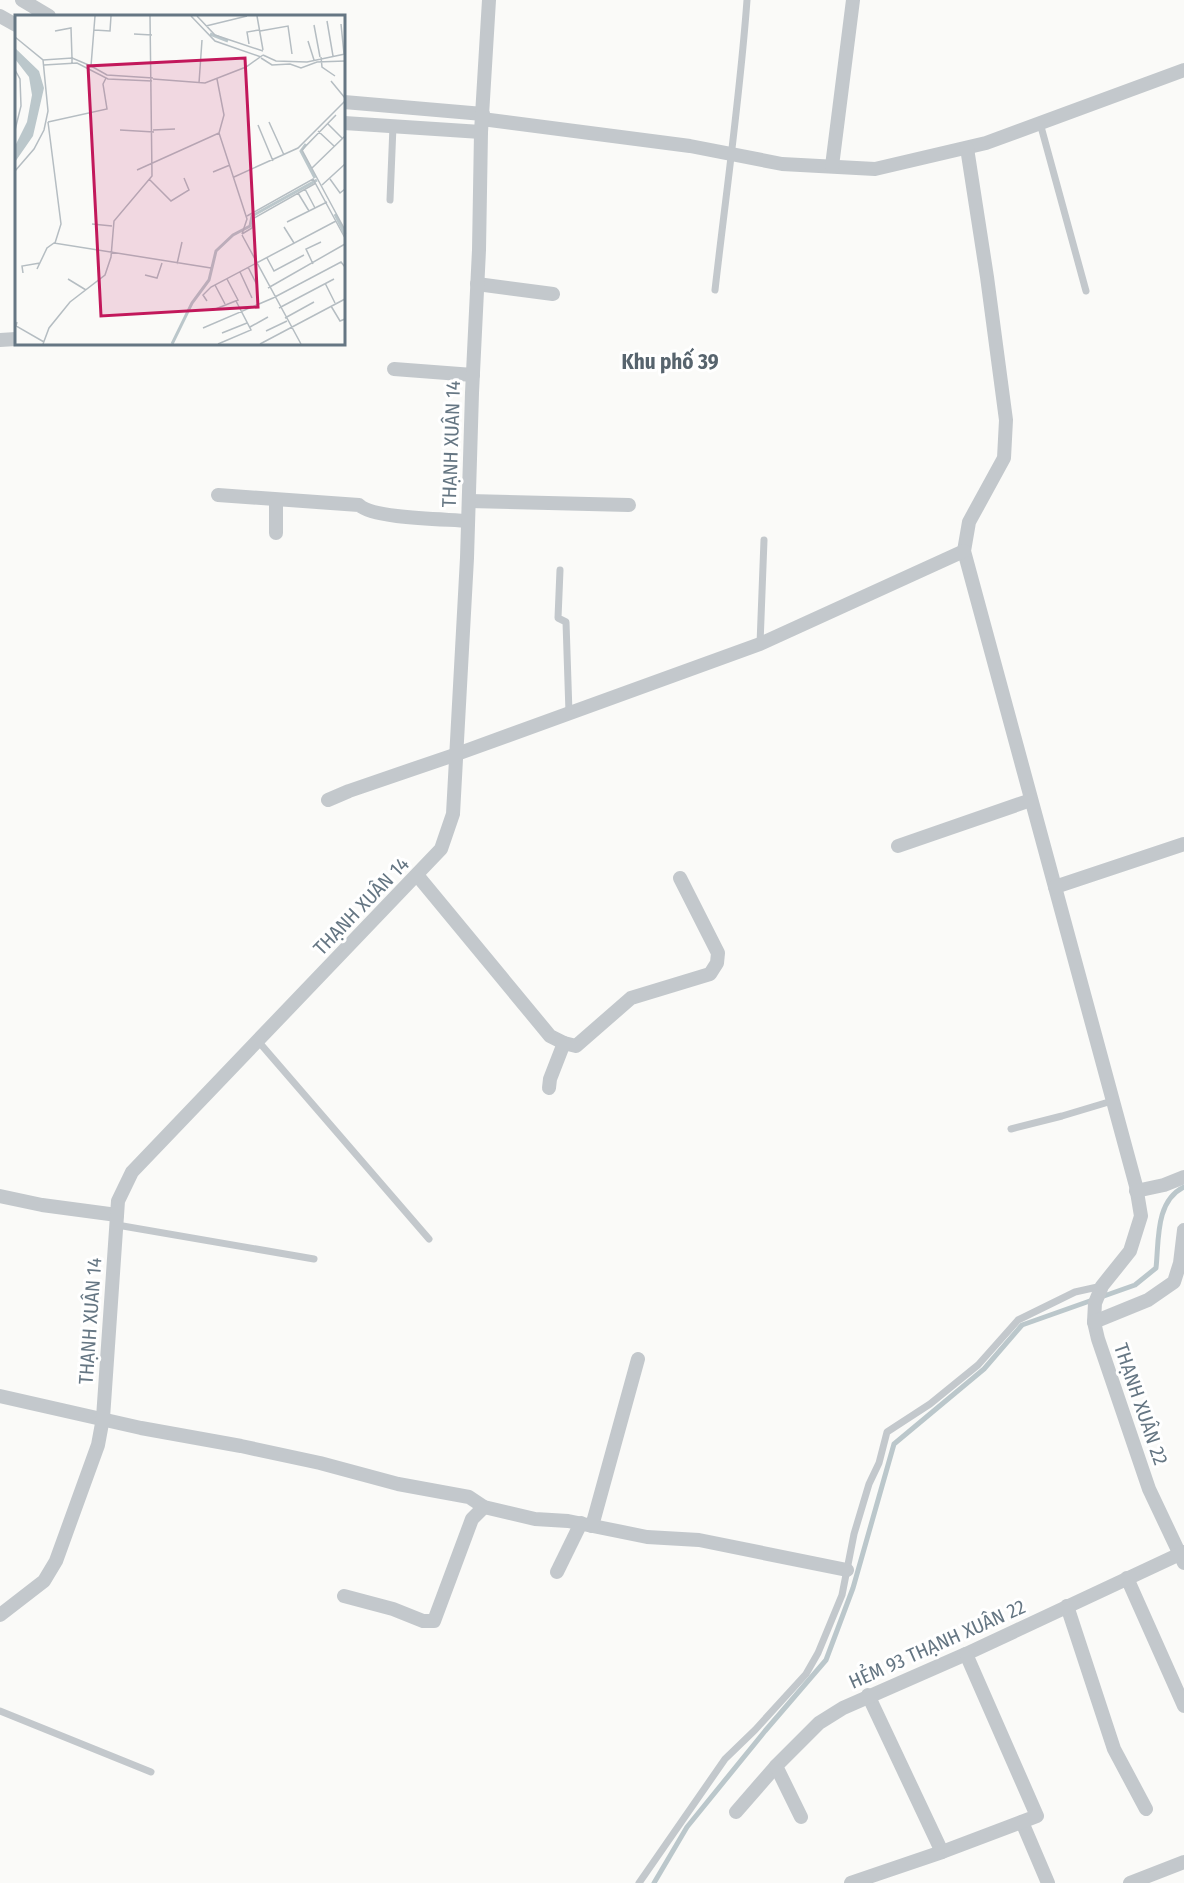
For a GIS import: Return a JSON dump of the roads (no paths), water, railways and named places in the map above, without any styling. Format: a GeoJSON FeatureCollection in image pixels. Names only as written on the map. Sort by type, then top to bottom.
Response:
{"type":"FeatureCollection","features":[{"type":"Feature","properties":{"kind":"street"},"geometry":{"type":"LineString","coordinates":[[22,0],[47,15]]}},
{"type":"Feature","properties":{"kind":"street","name":"THẠNH XUÂN 14"},"geometry":{"type":"LineString","coordinates":[[0,1615],[45,1581],[56,1561],[98,1445],[103,1418],[118,1202],[132,1172],[441,849],[453,814],[469,501],[482,122],[489,0]]}},
{"type":"Feature","properties":{"kind":"street"},"geometry":{"type":"LineString","coordinates":[[832,166],[853,0]]}},
{"type":"Feature","properties":{"kind":"street"},"geometry":{"type":"LineString","coordinates":[[0,16],[15,24]]}},
{"type":"Feature","properties":{"kind":"street"},"geometry":{"type":"LineString","coordinates":[[345,102],[482,122],[679,144],[782,164],[875,169],[986,143],[1184,70]]}},
{"type":"Feature","properties":{"kind":"street"},"geometry":{"type":"LineString","coordinates":[[345,123],[393,126],[482,122]]}},
{"type":"Feature","properties":{"kind":"street"},"geometry":{"type":"LineString","coordinates":[[967,148],[1006,420],[1004,458],[969,522],[964,550],[1141,1216],[1130,1251],[1102,1286],[1095,1303],[1094,1322],[1148,1300],[1174,1282],[1180,1263],[1184,1230]]}},
{"type":"Feature","properties":{"kind":"street"},"geometry":{"type":"LineString","coordinates":[[477,284],[553,294]]}},
{"type":"Feature","properties":{"kind":"street"},"geometry":{"type":"LineString","coordinates":[[0,340],[15,339]]}},
{"type":"Feature","properties":{"kind":"street"},"geometry":{"type":"LineString","coordinates":[[394,369],[472,375]]}},
{"type":"Feature","properties":{"kind":"street"},"geometry":{"type":"LineString","coordinates":[[218,495],[359,505],[364,510],[396,516],[468,521]]}},
{"type":"Feature","properties":{"kind":"street"},"geometry":{"type":"LineString","coordinates":[[276,500],[276,533]]}},
{"type":"Feature","properties":{"kind":"street"},"geometry":{"type":"LineString","coordinates":[[469,501],[629,505]]}},
{"type":"Feature","properties":{"kind":"street"},"geometry":{"type":"LineString","coordinates":[[328,800],[760,644],[964,550]]}},
{"type":"Feature","properties":{"kind":"street"},"geometry":{"type":"LineString","coordinates":[[898,846],[1031,800]]}},
{"type":"Feature","properties":{"kind":"street"},"geometry":{"type":"LineString","coordinates":[[1055,887],[1184,844]]}},
{"type":"Feature","properties":{"kind":"street"},"geometry":{"type":"LineString","coordinates":[[417,875],[550,1036],[576,1046],[631,998],[710,974],[717,963],[718,953],[680,878]]}},
{"type":"Feature","properties":{"kind":"street"},"geometry":{"type":"LineString","coordinates":[[549,1088],[550,1079],[564,1043]]}},
{"type":"Feature","properties":{"kind":"street"},"geometry":{"type":"LineString","coordinates":[[1136,1191],[1164,1185],[1184,1176]]}},
{"type":"Feature","properties":{"kind":"street"},"geometry":{"type":"LineString","coordinates":[[0,1196],[117,1220]]}},
{"type":"Feature","properties":{"kind":"street","name":"THẠNH XUÂN 22"},"geometry":{"type":"LineString","coordinates":[[1094,1322],[1149,1489],[1183,1556]]}},
{"type":"Feature","properties":{"kind":"street"},"geometry":{"type":"LineString","coordinates":[[557,1572],[587,1525],[638,1359]]}},
{"type":"Feature","properties":{"kind":"street"},"geometry":{"type":"LineString","coordinates":[[0,1396],[141,1428],[320,1463],[398,1484],[469,1497],[484,1507],[535,1519],[568,1521],[647,1537],[699,1540],[847,1570]]}},
{"type":"Feature","properties":{"kind":"street"},"geometry":{"type":"LineString","coordinates":[[344,1596],[393,1609],[423,1621],[435,1620],[472,1519],[484,1507]]}},
{"type":"Feature","properties":{"kind":"street","name":"HẺM 93 THẠNH XUÂN 22"},"geometry":{"type":"LineString","coordinates":[[736,1812],[776,1766],[819,1723],[843,1708],[868,1695],[966,1654],[1127,1578],[1183,1556]]}},
{"type":"Feature","properties":{"kind":"street"},"geometry":{"type":"LineString","coordinates":[[1127,1578],[1184,1706]]}},
{"type":"Feature","properties":{"kind":"street"},"geometry":{"type":"LineString","coordinates":[[1067,1606],[1114,1749],[1146,1809]]}},
{"type":"Feature","properties":{"kind":"street"},"geometry":{"type":"LineString","coordinates":[[851,1883],[1037,1816],[966,1654]]}},
{"type":"Feature","properties":{"kind":"street"},"geometry":{"type":"LineString","coordinates":[[868,1695],[942,1852]]}},
{"type":"Feature","properties":{"kind":"street"},"geometry":{"type":"LineString","coordinates":[[776,1766],[801,1817]]}},
{"type":"Feature","properties":{"kind":"street"},"geometry":{"type":"LineString","coordinates":[[1022,1822],[1048,1883]]}},
{"type":"Feature","properties":{"kind":"street"},"geometry":{"type":"LineString","coordinates":[[1130,1883],[1184,1862]]}},
{"type":"Feature","properties":{"kind":"lane"},"geometry":{"type":"LineString","coordinates":[[715,290],[741,78],[747,0]]}},
{"type":"Feature","properties":{"kind":"lane"},"geometry":{"type":"LineString","coordinates":[[1040,123],[1086,291]]}},
{"type":"Feature","properties":{"kind":"lane"},"geometry":{"type":"LineString","coordinates":[[390,200],[393,126]]}},
{"type":"Feature","properties":{"kind":"lane"},"geometry":{"type":"LineString","coordinates":[[760,644],[764,540]]}},
{"type":"Feature","properties":{"kind":"lane"},"geometry":{"type":"LineString","coordinates":[[560,570],[558,618],[566,622],[569,713]]}},
{"type":"Feature","properties":{"kind":"lane"},"geometry":{"type":"LineString","coordinates":[[258,1041],[429,1239]]}},
{"type":"Feature","properties":{"kind":"lane"},"geometry":{"type":"LineString","coordinates":[[1011,1129],[1112,1101]]}},
{"type":"Feature","properties":{"kind":"lane"},"geometry":{"type":"LineString","coordinates":[[117,1220],[314,1258]]}},
{"type":"Feature","properties":{"kind":"lane"},"geometry":{"type":"LineString","coordinates":[[639,1883],[725,1760],[806,1674],[818,1653],[842,1595],[854,1534],[869,1484],[879,1463],[887,1432],[930,1404],[978,1365],[1018,1320],[1075,1292],[1102,1286]]}},
{"type":"Feature","properties":{"kind":"lane"},"geometry":{"type":"LineString","coordinates":[[0,1711],[151,1772]]}},
{"type":"Feature","properties":{"kind":"waterway"},"geometry":{"type":"LineString","coordinates":[[654,1883],[687,1827],[826,1660],[853,1588],[894,1444],[984,1369],[1022,1325],[1135,1285],[1156,1268],[1163,1212],[1175,1193],[1184,1187]]}},
{"type":"Feature","properties":{"kind":"district","name":"Khu phố 39"},"geometry":{"type":"Point","coordinates":[670,362]}}]}
